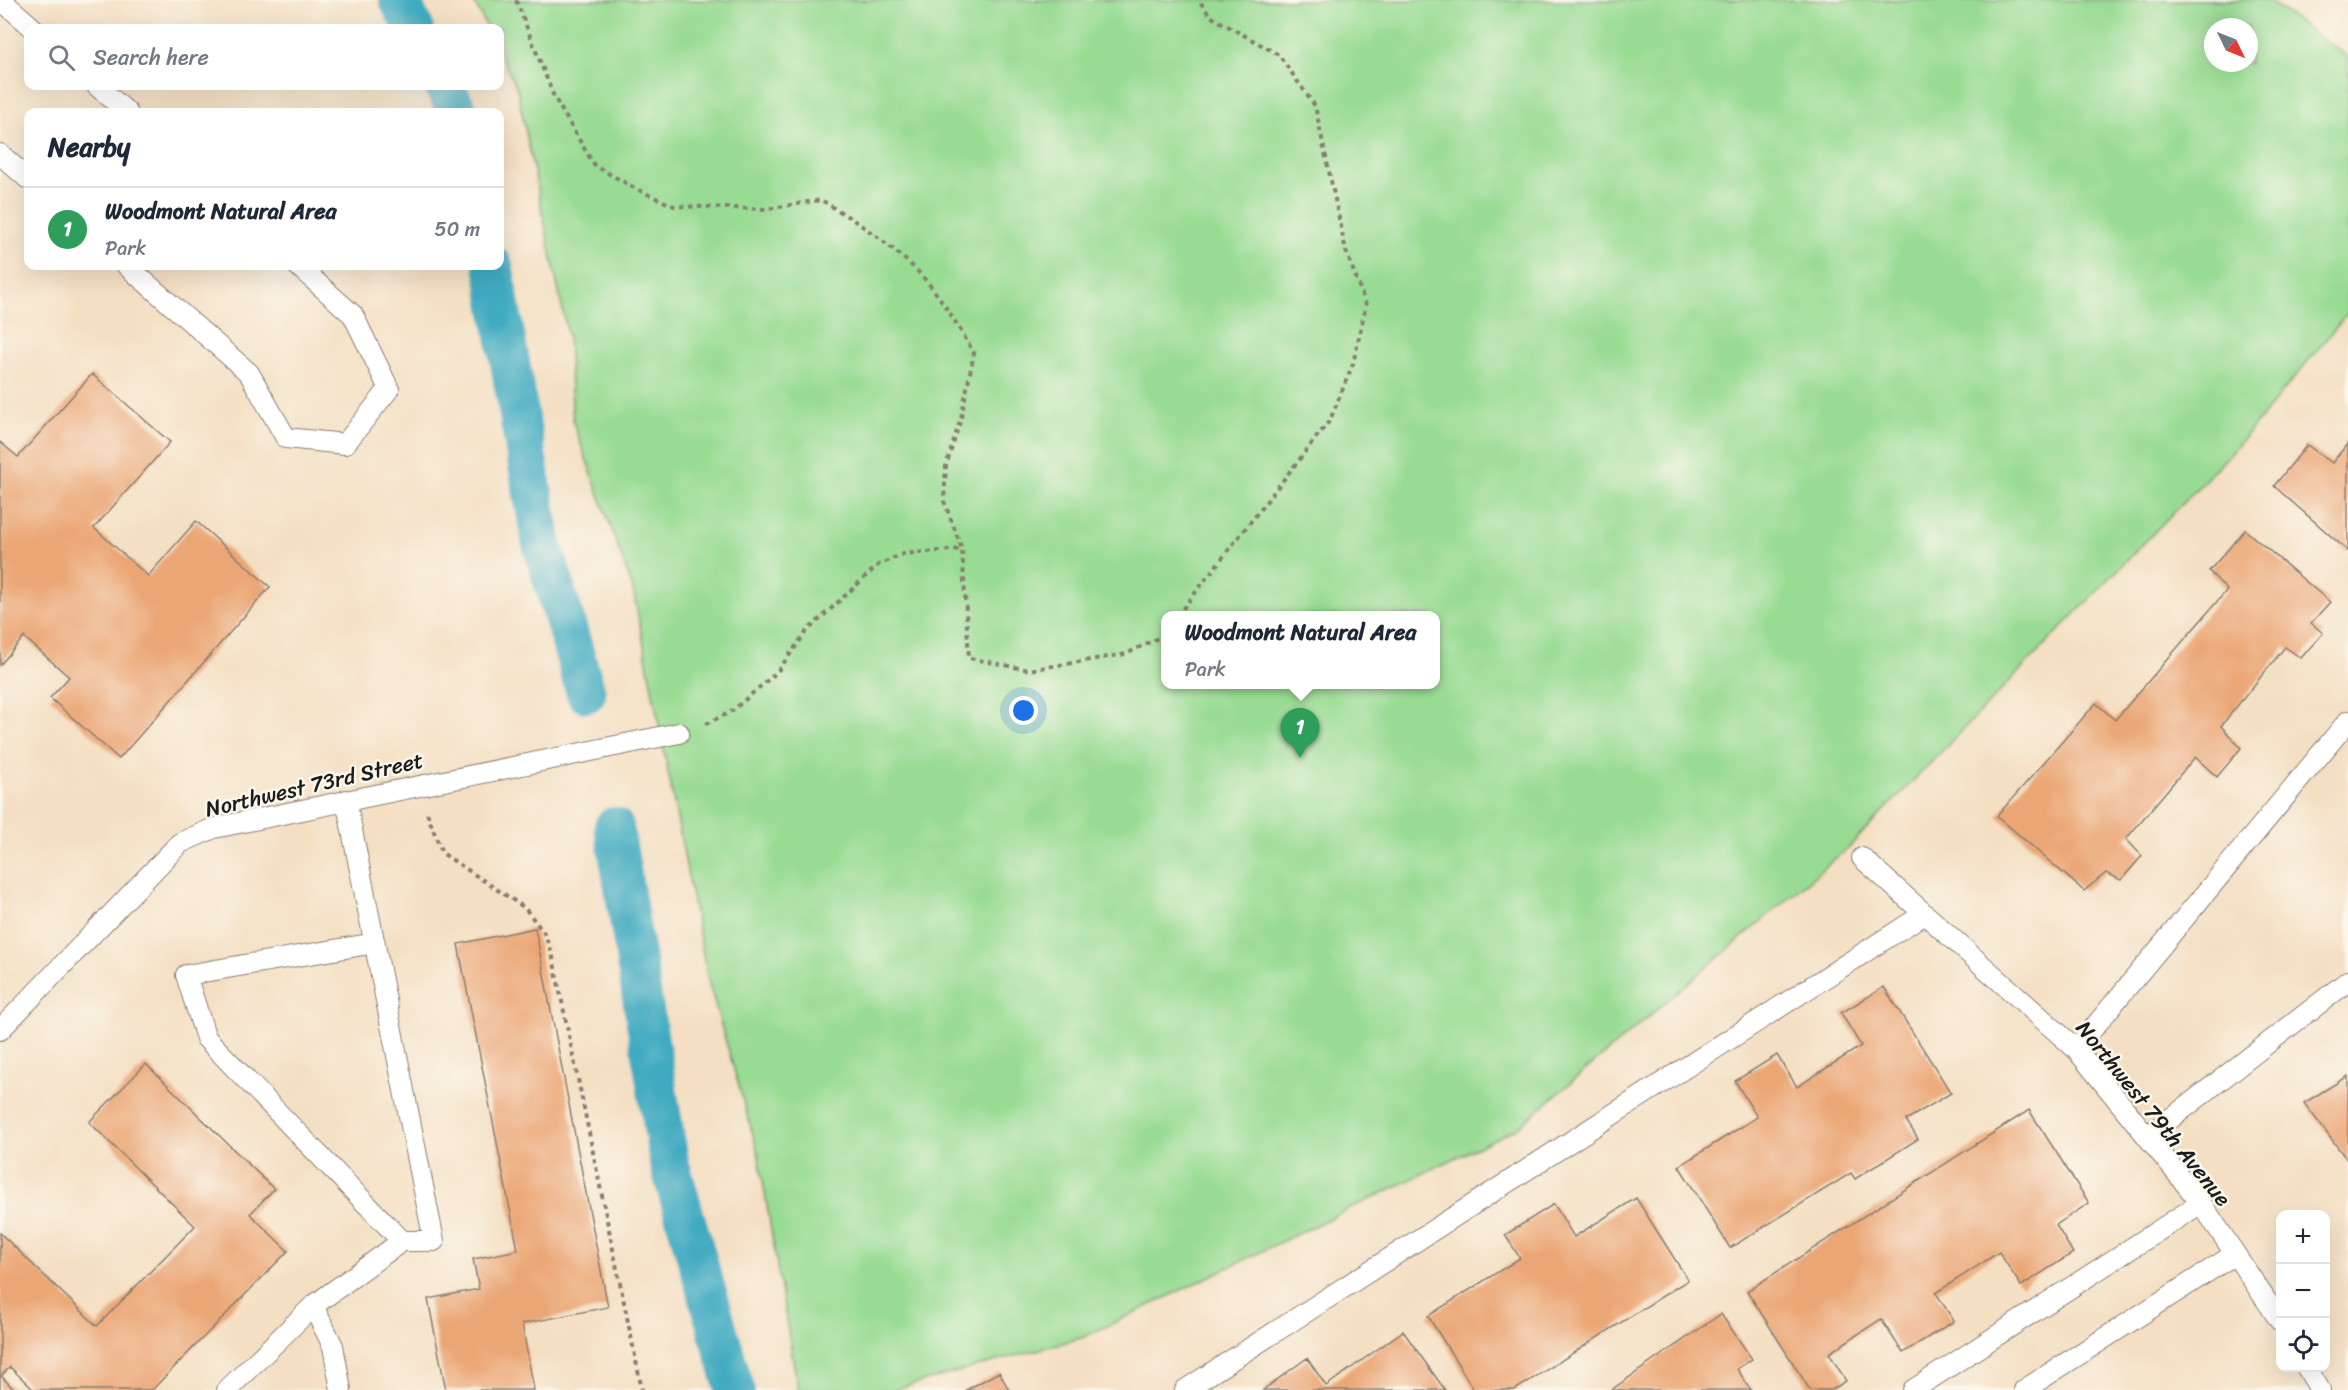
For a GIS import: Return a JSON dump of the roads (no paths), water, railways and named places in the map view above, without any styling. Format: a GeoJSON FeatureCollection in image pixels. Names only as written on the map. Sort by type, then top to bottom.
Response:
{"type":"FeatureCollection","features":[{"type":"Feature","properties":{"kind":"lane"},"geometry":{"type":"LineString","coordinates":[[1,0],[28,24]]}},
{"type":"Feature","properties":{"kind":"lane"},"geometry":{"type":"LineString","coordinates":[[101,90],[122,108]]}},
{"type":"Feature","properties":{"kind":"lane"},"geometry":{"type":"LineString","coordinates":[[0,154],[24,175]]}},
{"type":"Feature","properties":{"kind":"lane"},"geometry":{"type":"LineString","coordinates":[[132,270],[249,373],[286,438],[345,444],[388,389],[353,315],[302,270]]}},
{"type":"Feature","properties":{"kind":"lane"},"geometry":{"type":"LineString","coordinates":[[2076,1048],[2348,721]]}},
{"type":"Feature","properties":{"kind":"lane","name":"Northwest 73rd Street"},"geometry":{"type":"LineString","coordinates":[[0,1030],[180,843],[214,828],[417,784],[678,733]]}},
{"type":"Feature","properties":{"kind":"lane"},"geometry":{"type":"LineString","coordinates":[[232,1387],[313,1306],[402,1241],[434,1241],[346,800]]}},
{"type":"Feature","properties":{"kind":"lane","name":"Northwest 79th Avenue"},"geometry":{"type":"LineString","coordinates":[[1862,858],[2076,1048],[2201,1203],[2278,1318]]}},
{"type":"Feature","properties":{"kind":"lane"},"geometry":{"type":"LineString","coordinates":[[1185,1390],[1924,914]]}},
{"type":"Feature","properties":{"kind":"lane"},"geometry":{"type":"LineString","coordinates":[[375,943],[186,975],[207,1038],[402,1241]]}},
{"type":"Feature","properties":{"kind":"lane"},"geometry":{"type":"LineString","coordinates":[[2147,1137],[2348,981]]}},
{"type":"Feature","properties":{"kind":"lane"},"geometry":{"type":"LineString","coordinates":[[1913,1390],[2201,1203]]}},
{"type":"Feature","properties":{"kind":"lane"},"geometry":{"type":"LineString","coordinates":[[2024,1390],[2235,1254]]}},
{"type":"Feature","properties":{"kind":"lane"},"geometry":{"type":"LineString","coordinates":[[313,1306],[333,1346],[341,1390]]}},
{"type":"Feature","properties":{"kind":"lane"},"geometry":{"type":"LineString","coordinates":[[2309,1372],[2320,1390]]}},
{"type":"Feature","properties":{"kind":"waterway"},"geometry":{"type":"LineString","coordinates":[[399,0],[412,24]]}},
{"type":"Feature","properties":{"kind":"waterway"},"geometry":{"type":"LineString","coordinates":[[446,90],[456,108]]}},
{"type":"Feature","properties":{"kind":"waterway"},"geometry":{"type":"LineString","coordinates":[[494,270],[541,540],[586,693]]}},
{"type":"Feature","properties":{"kind":"waterway"},"geometry":{"type":"LineString","coordinates":[[614,827],[669,1162],[735,1390]]}},
{"type":"Feature","properties":{"kind":"place","name":"Woodmont Natural Area"},"geometry":{"type":"Point","coordinates":[1300,758]}}]}
